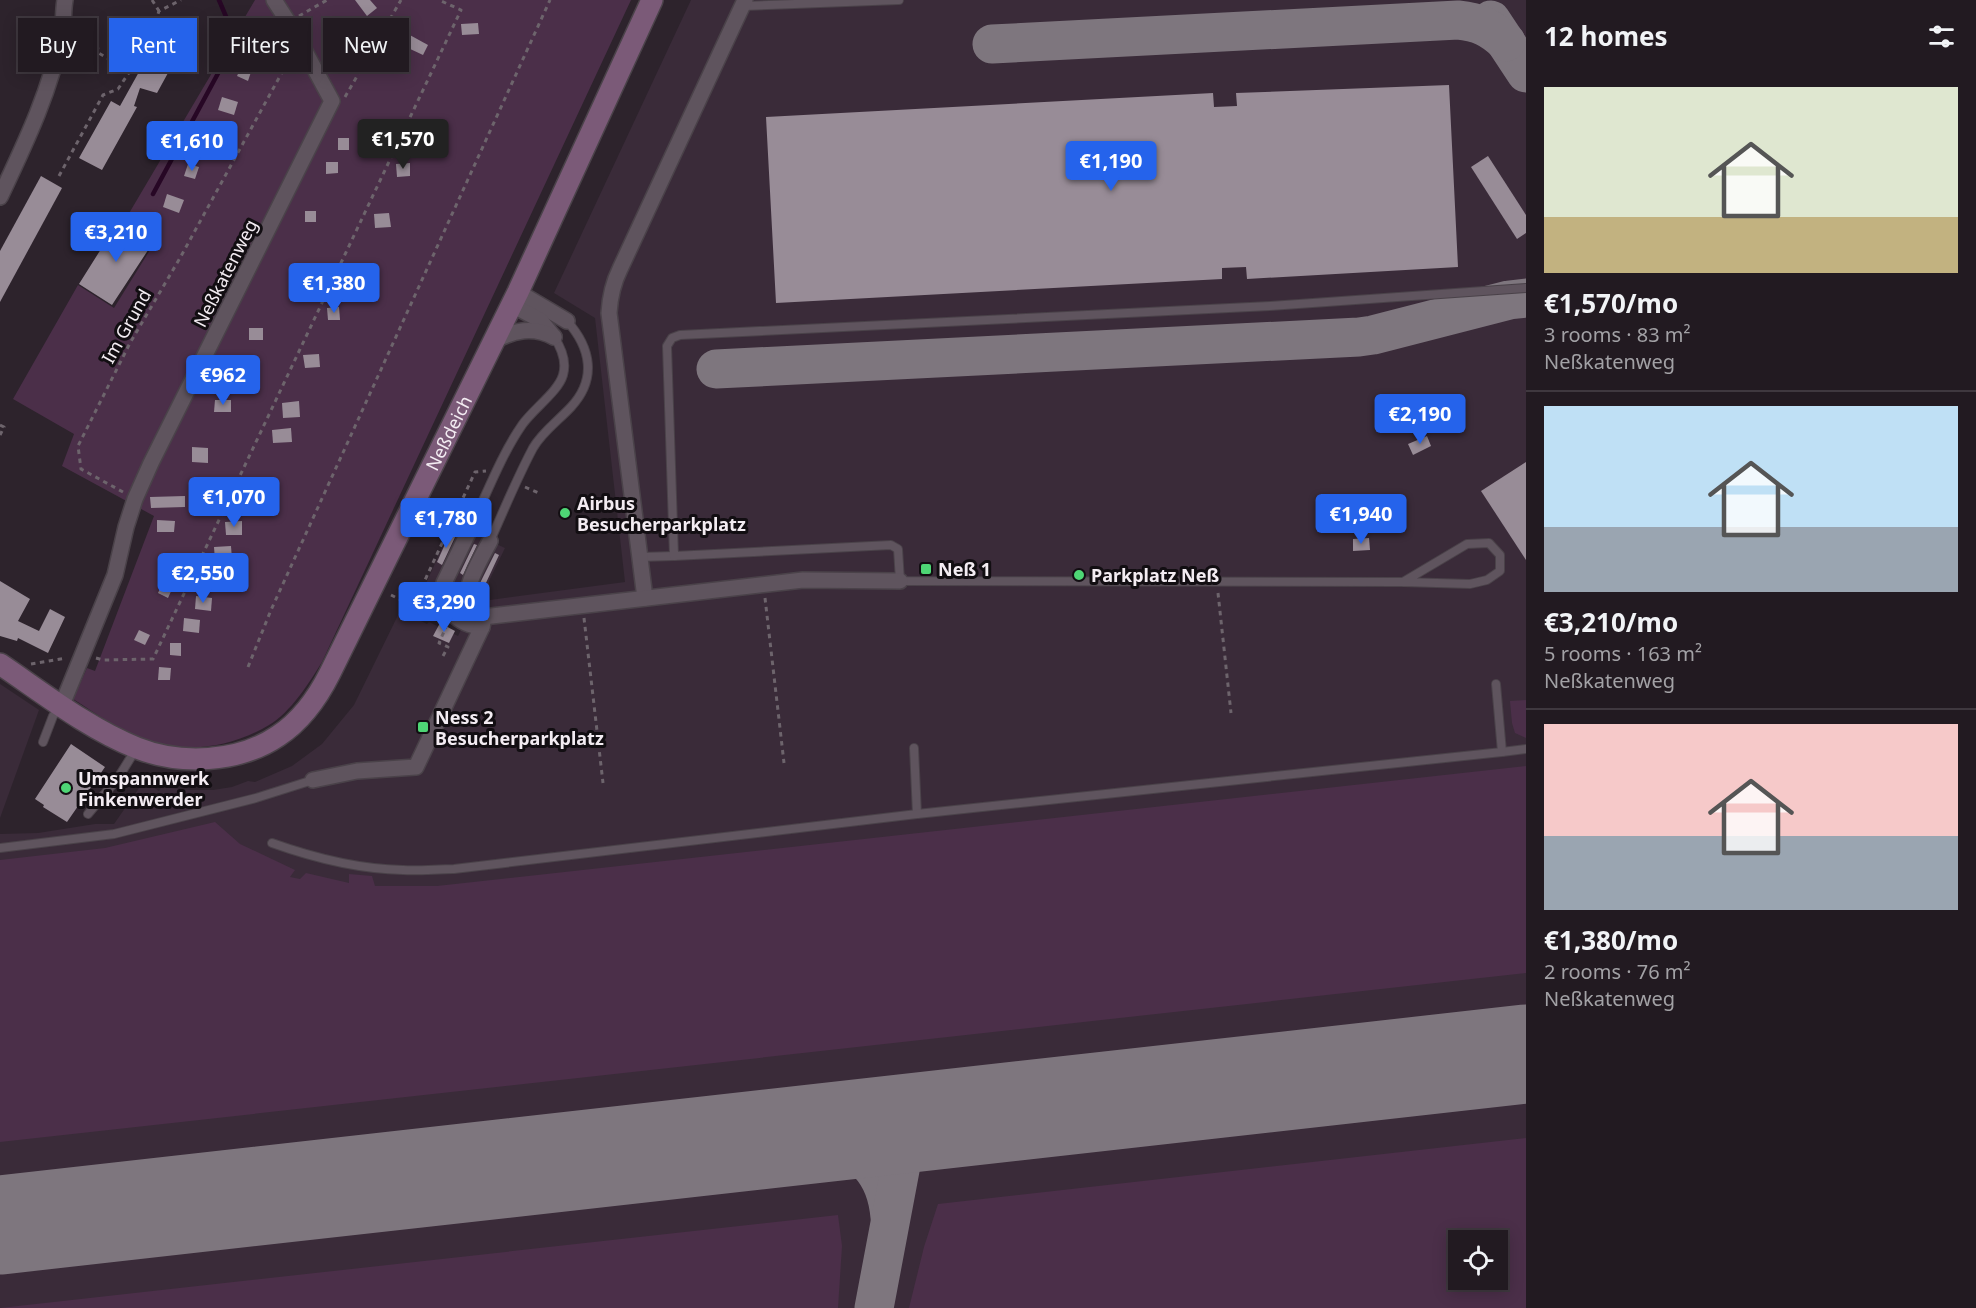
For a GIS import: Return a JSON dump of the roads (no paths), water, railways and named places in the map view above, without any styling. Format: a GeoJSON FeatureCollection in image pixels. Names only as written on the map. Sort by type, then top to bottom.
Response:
{"type":"FeatureCollection","features":[{"type":"Feature","properties":{"kind":"street"},"geometry":{"type":"LineString","coordinates":[[0,197],[40,105],[63,31],[65,0]]}},
{"type":"Feature","properties":{"kind":"street","name":"Neßkatenweg"},"geometry":{"type":"LineString","coordinates":[[62,705],[115,575],[135,499],[151,463],[332,102],[295,24],[274,0]]}},
{"type":"Feature","properties":{"kind":"street","name":"Neßdeich"},"geometry":{"type":"LineString","coordinates":[[3,666],[116,738],[155,754],[187,759],[229,756],[263,745],[279,736],[302,715],[322,689],[330,674],[494,341],[652,0]]}},
{"type":"Feature","properties":{"kind":"street"},"geometry":{"type":"LineString","coordinates":[[645,598],[609,313],[610,301],[614,282],[744,3]]}},
{"type":"Feature","properties":{"kind":"street"},"geometry":{"type":"LineString","coordinates":[[515,298],[567,321]]}},
{"type":"Feature","properties":{"kind":"street"},"geometry":{"type":"LineString","coordinates":[[515,298],[540,320],[554,337]]}},
{"type":"Feature","properties":{"kind":"street"},"geometry":{"type":"LineString","coordinates":[[494,341],[522,330],[541,331],[554,337]]}},
{"type":"Feature","properties":{"kind":"street"},"geometry":{"type":"LineString","coordinates":[[469,531],[444,583],[442,592],[443,613],[465,623],[582,605],[802,580],[900,581]]}},
{"type":"Feature","properties":{"kind":"street"},"geometry":{"type":"LineString","coordinates":[[482,622],[471,601],[469,588],[490,541]]}},
{"type":"Feature","properties":{"kind":"street"},"geometry":{"type":"LineString","coordinates":[[313,780],[357,771],[416,766],[482,622]]}},
{"type":"Feature","properties":{"kind":"lane"},"geometry":{"type":"LineString","coordinates":[[744,3],[898,0]]}},
{"type":"Feature","properties":{"kind":"lane"},"geometry":{"type":"LineString","coordinates":[[674,556],[666,351],[668,342],[675,336],[1270,306],[1526,288]]}},
{"type":"Feature","properties":{"kind":"lane"},"geometry":{"type":"LineString","coordinates":[[490,541],[534,447],[547,430],[578,399],[585,386],[588,369],[586,351],[582,341],[567,321]]}},
{"type":"Feature","properties":{"kind":"lane"},"geometry":{"type":"LineString","coordinates":[[469,531],[515,437],[528,417],[562,378],[564,355],[554,337]]}},
{"type":"Feature","properties":{"kind":"lane"},"geometry":{"type":"LineString","coordinates":[[639,557],[893,546],[898,551],[900,581],[1470,584],[1487,580],[1500,571],[1500,555],[1489,543],[1467,544],[1403,582]]}},
{"type":"Feature","properties":{"kind":"lane"},"geometry":{"type":"LineString","coordinates":[[1496,684],[1502,752]]}},
{"type":"Feature","properties":{"kind":"lane"},"geometry":{"type":"LineString","coordinates":[[43,742],[53,716],[62,705]]}},
{"type":"Feature","properties":{"kind":"lane"},"geometry":{"type":"LineString","coordinates":[[88,814],[118,778],[136,748]]}},
{"type":"Feature","properties":{"kind":"lane"},"geometry":{"type":"LineString","coordinates":[[914,748],[917,814]]}},
{"type":"Feature","properties":{"kind":"lane"},"geometry":{"type":"LineString","coordinates":[[272,843],[308,856],[369,868],[454,869],[917,814],[1526,749]]}},
{"type":"Feature","properties":{"kind":"lane"},"geometry":{"type":"LineString","coordinates":[[0,848],[114,834],[256,798],[313,780]]}},
{"type":"Feature","properties":{"kind":"waterway"},"geometry":{"type":"LineString","coordinates":[[153,194],[236,40],[219,0]]}},
{"type":"Feature","properties":{"kind":"place","name":"Airbus Besucherparkplatz"},"geometry":{"type":"Point","coordinates":[565,513]}},
{"type":"Feature","properties":{"kind":"place","name":"Neß 1"},"geometry":{"type":"Point","coordinates":[926,569]}},
{"type":"Feature","properties":{"kind":"place","name":"Parkplatz Neß"},"geometry":{"type":"Point","coordinates":[1079,575]}},
{"type":"Feature","properties":{"kind":"place","name":"Ness 2 Besucherparkplatz"},"geometry":{"type":"Point","coordinates":[423,727]}},
{"type":"Feature","properties":{"kind":"place","name":"Umspannwerk Finkenwerder"},"geometry":{"type":"Point","coordinates":[66,788]}}]}
